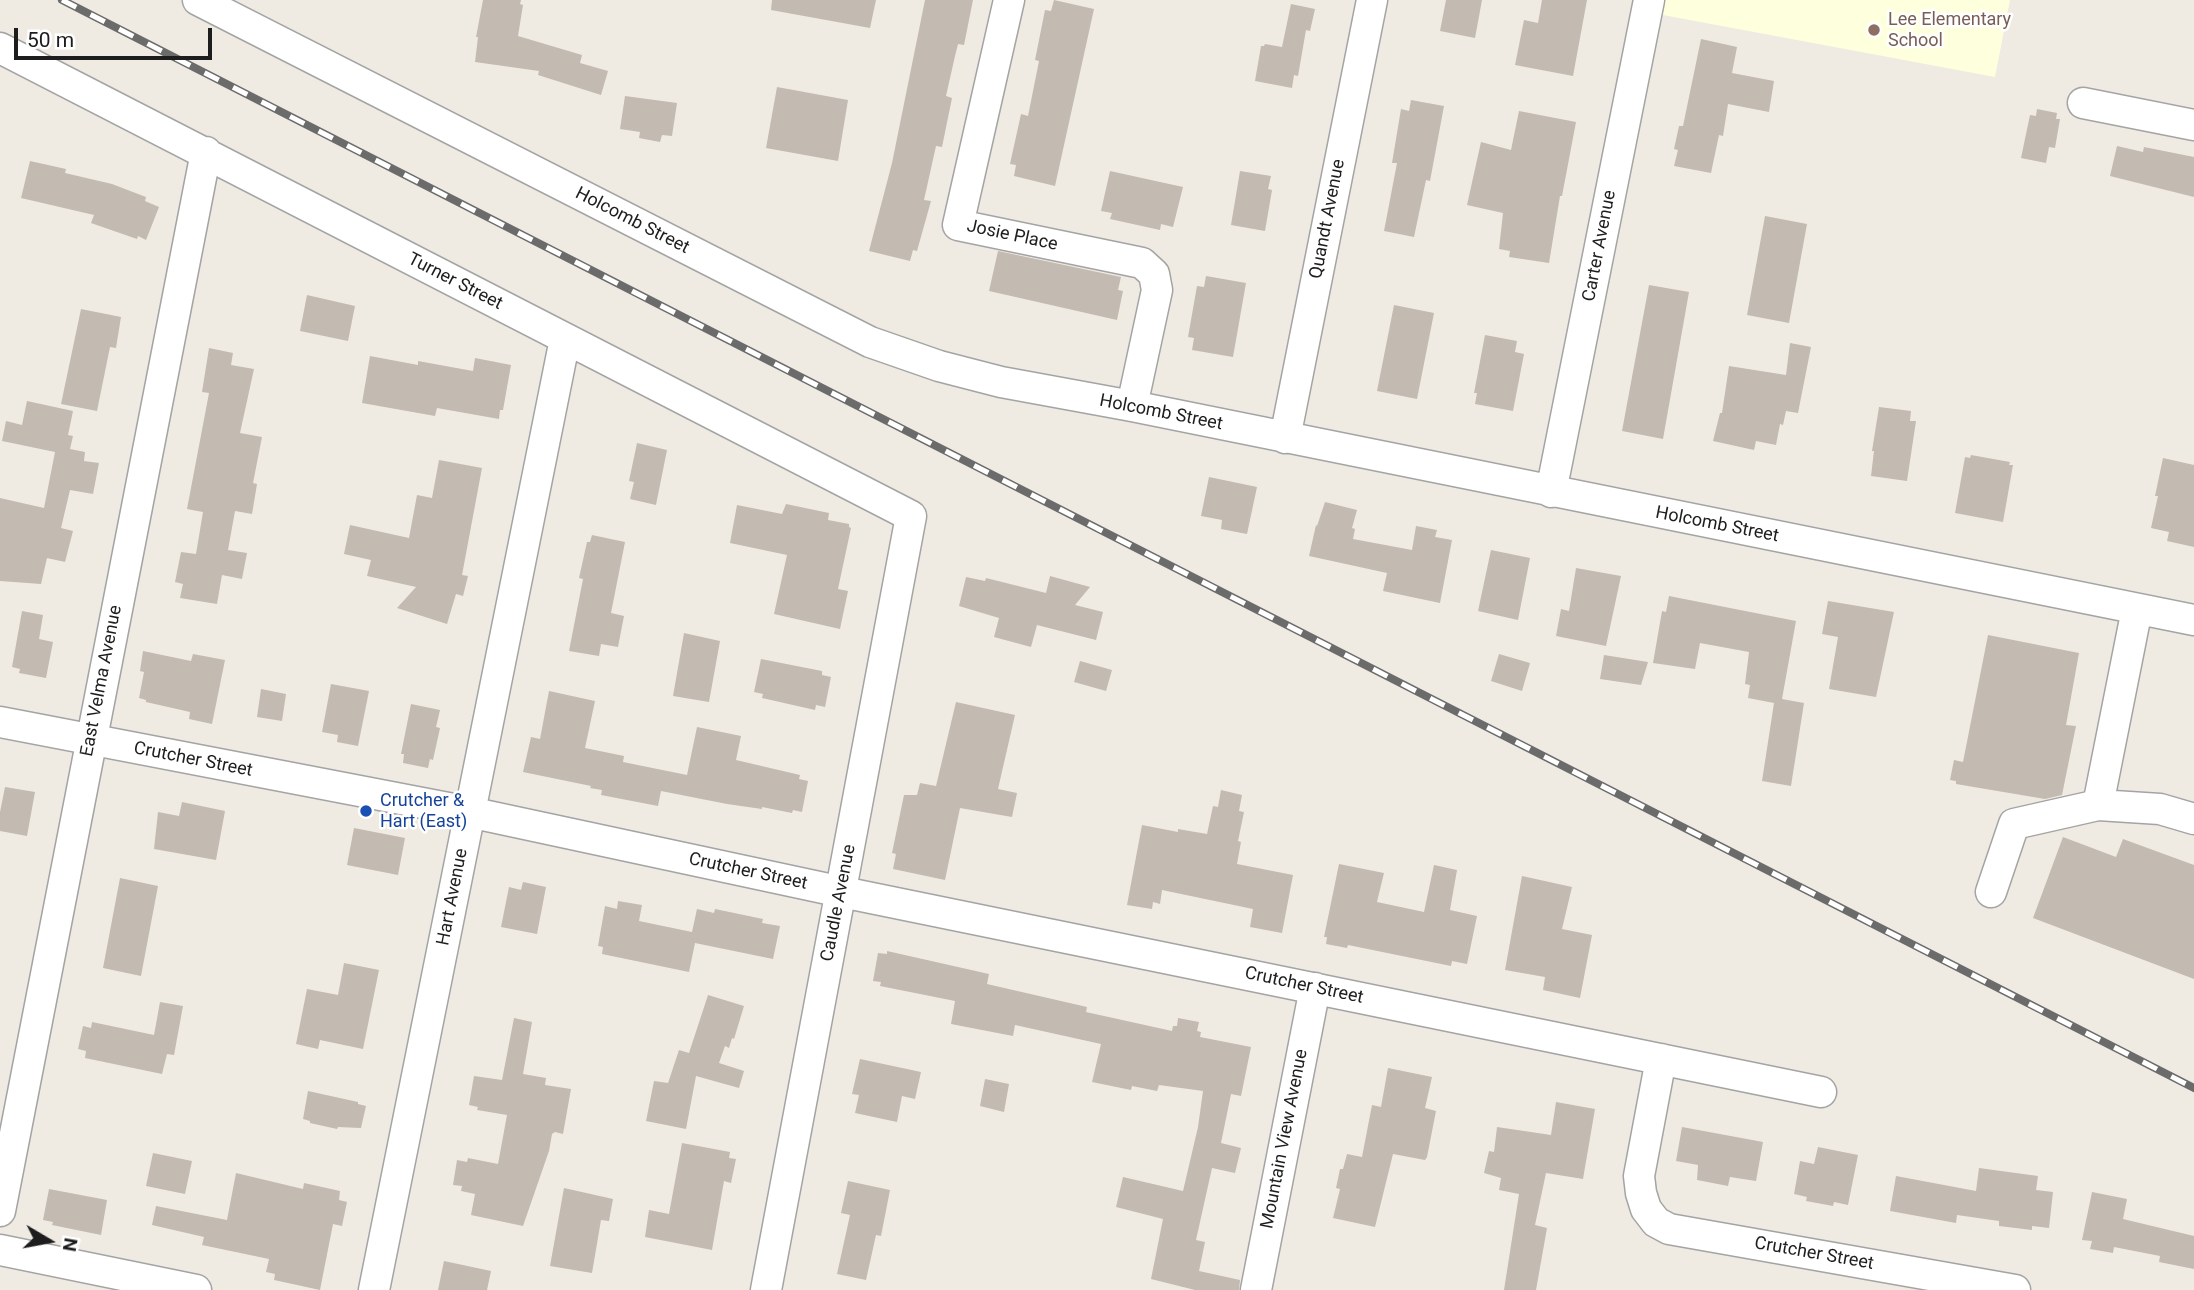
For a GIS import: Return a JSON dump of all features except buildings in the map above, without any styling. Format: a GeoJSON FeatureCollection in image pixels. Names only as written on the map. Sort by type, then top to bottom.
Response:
{"type":"FeatureCollection","features":[{"type":"Feature","properties":{"kind":"street","name":"Holcomb Street"},"geometry":{"type":"LineString","coordinates":[[198,0],[870,342],[939,366],[1001,382],[2194,620]]}},
{"type":"Feature","properties":{"kind":"street","name":"Josie Place"},"geometry":{"type":"LineString","coordinates":[[1009,0],[958,225],[1142,263],[1154,274],[1157,290],[1132,406]]}},
{"type":"Feature","properties":{"kind":"street","name":"Quandt Avenue"},"geometry":{"type":"LineString","coordinates":[[1284,438],[1372,0]]}},
{"type":"Feature","properties":{"kind":"street","name":"Carter Avenue"},"geometry":{"type":"LineString","coordinates":[[1551,492],[1649,0]]}},
{"type":"Feature","properties":{"kind":"street","name":"Turner Street"},"geometry":{"type":"LineString","coordinates":[[0,48],[911,516]]}},
{"type":"Feature","properties":{"kind":"street"},"geometry":{"type":"LineString","coordinates":[[2083,103],[2194,125]]}},
{"type":"Feature","properties":{"kind":"street","name":"East Velma Avenue"},"geometry":{"type":"LineString","coordinates":[[0,1211],[206,152]]}},
{"type":"Feature","properties":{"kind":"street","name":"Hart Avenue"},"geometry":{"type":"LineString","coordinates":[[374,1290],[565,339]]}},
{"type":"Feature","properties":{"kind":"street","name":"Caudle Avenue"},"geometry":{"type":"LineString","coordinates":[[766,1290],[911,516]]}},
{"type":"Feature","properties":{"kind":"street"},"geometry":{"type":"LineString","coordinates":[[2098,805],[2137,609]]}},
{"type":"Feature","properties":{"kind":"street","name":"Crutcher Street"},"geometry":{"type":"LineString","coordinates":[[0,722],[469,812],[842,892],[1821,1092]]}},
{"type":"Feature","properties":{"kind":"street"},"geometry":{"type":"LineString","coordinates":[[1991,892],[2014,824],[2098,805],[2160,809],[2194,819]]}},
{"type":"Feature","properties":{"kind":"street","name":"Mountain View Avenue"},"geometry":{"type":"LineString","coordinates":[[1256,1290],[1315,988]]}},
{"type":"Feature","properties":{"kind":"street","name":"Crutcher Street"},"geometry":{"type":"LineString","coordinates":[[1661,1059],[1639,1176],[1646,1209],[1656,1222],[1670,1229],[2015,1290]]}},
{"type":"Feature","properties":{"kind":"street"},"geometry":{"type":"LineString","coordinates":[[0,1250],[196,1290]]}},
{"type":"Feature","properties":{"kind":"shaded area","name":"Lee Elementary School"},"geometry":{"type":"Polygon","coordinates":[[[1649,0],[2010,0],[1995,77],[1647,12],[1649,0]]]}},
{"type":"Feature","properties":{"kind":"railway"},"geometry":{"type":"LineString","coordinates":[[62,0],[2194,1088]]}},
{"type":"Feature","properties":{"kind":"place","name":"Lee Elementary School"},"geometry":{"type":"Point","coordinates":[1874,30]}},
{"type":"Feature","properties":{"kind":"place","name":"Crutcher & Hart (East)"},"geometry":{"type":"Point","coordinates":[366,811]}}]}
